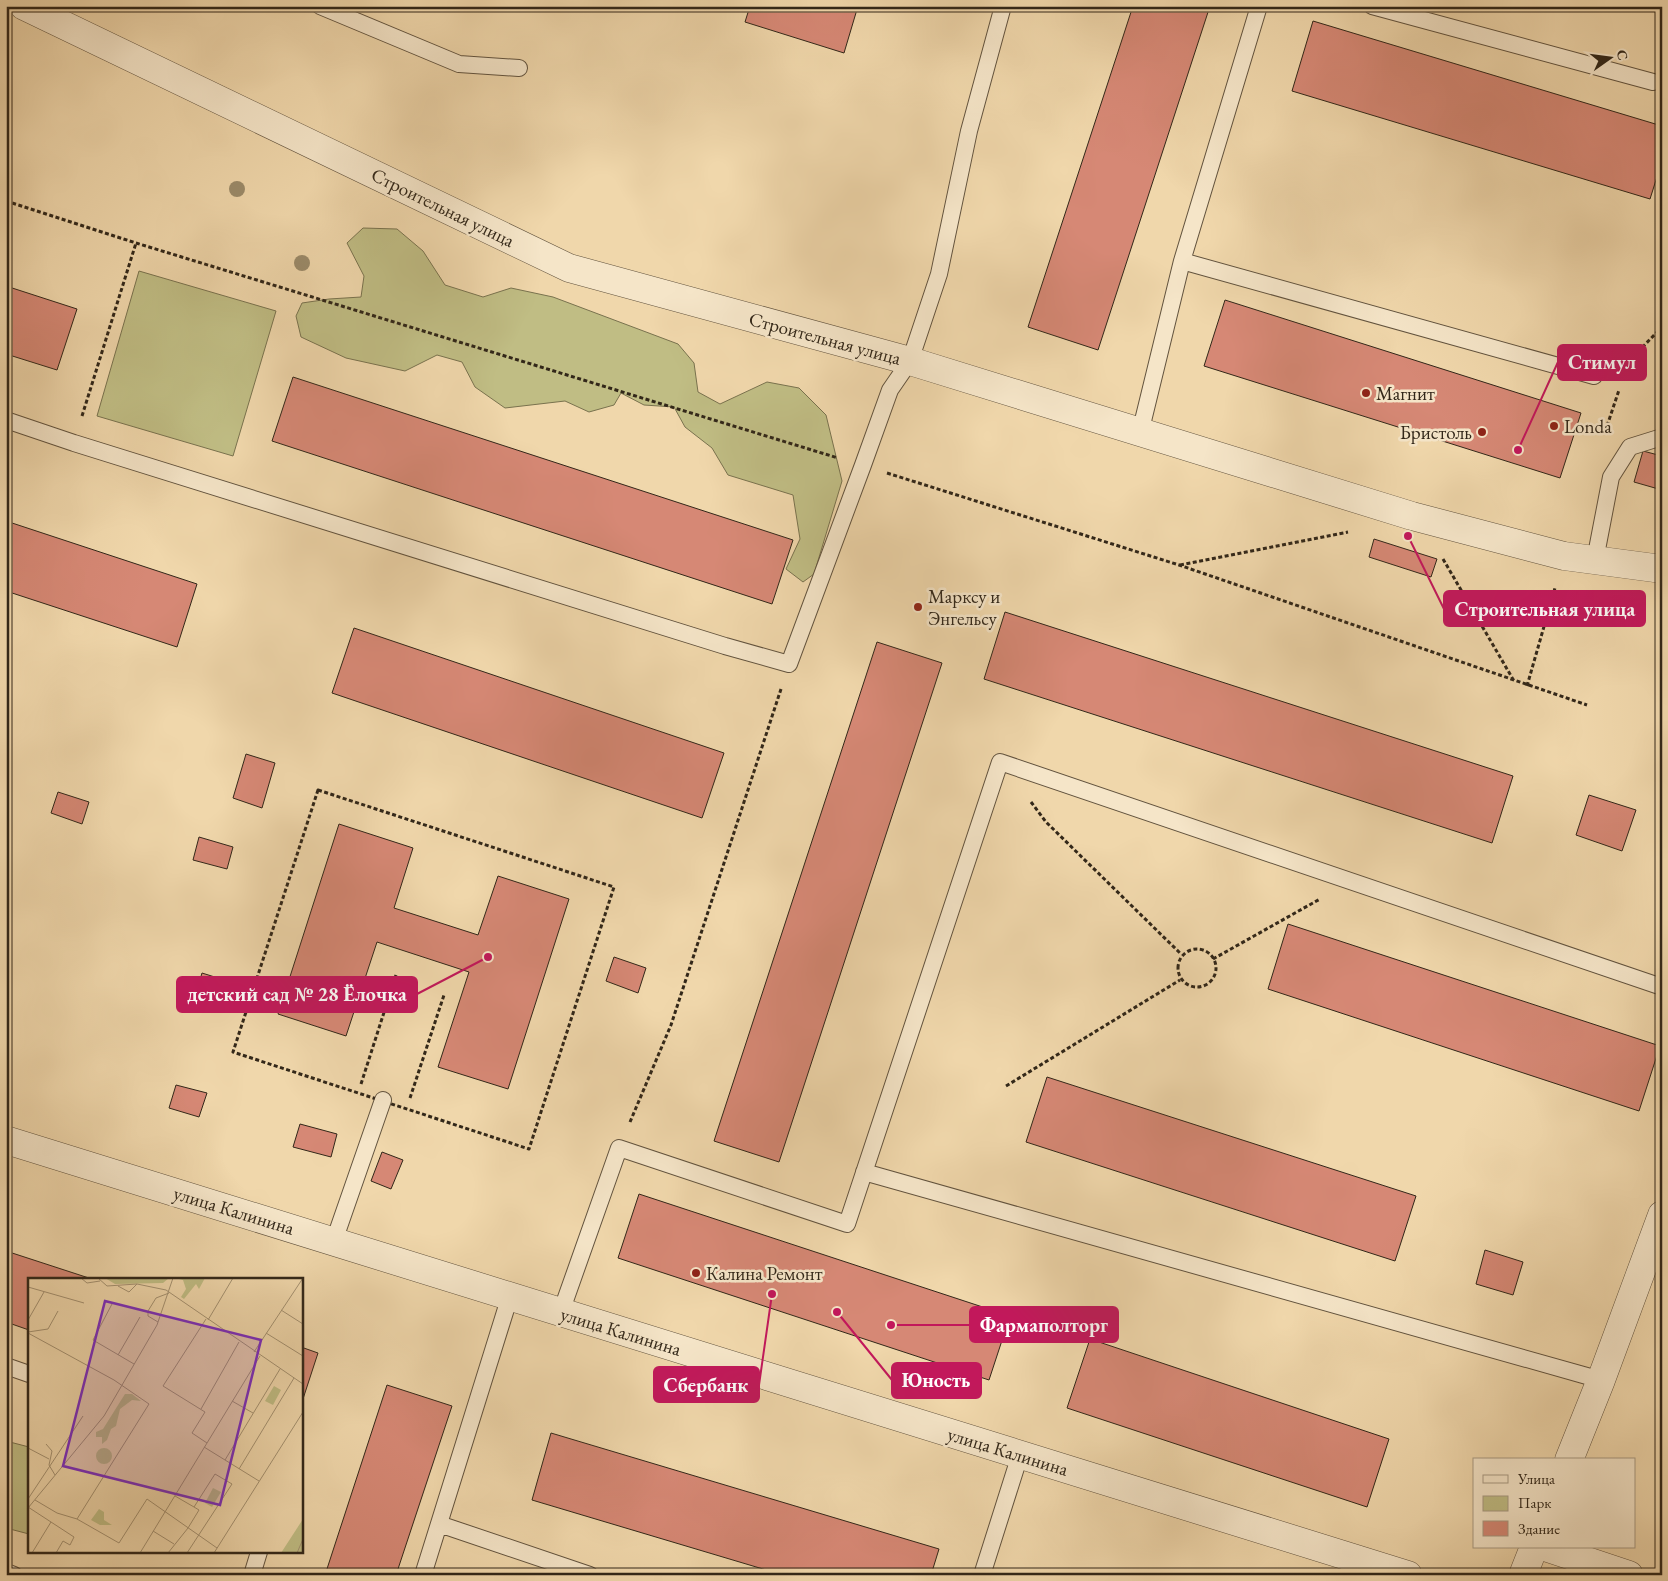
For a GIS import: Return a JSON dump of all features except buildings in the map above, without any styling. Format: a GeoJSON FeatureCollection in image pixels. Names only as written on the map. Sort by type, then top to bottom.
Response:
{"type":"FeatureCollection","features":[{"type":"Feature","properties":{"kind":"street","name":"Строительная улица"},"geometry":{"type":"LineString","coordinates":[[24,6],[569,268],[910,361],[1412,516],[1564,556],[1662,569]]}},
{"type":"Feature","properties":{"kind":"street","name":"улица Калинина"},"geometry":{"type":"LineString","coordinates":[[6,1140],[1408,1575]]}},
{"type":"Feature","properties":{"kind":"street"},"geometry":{"type":"LineString","coordinates":[[1570,1458],[1601,1380],[1662,1215]]}},
{"type":"Feature","properties":{"kind":"street"},"geometry":{"type":"LineString","coordinates":[[1523,1575],[1534,1548]]}},
{"type":"Feature","properties":{"kind":"street"},"geometry":{"type":"LineString","coordinates":[[1549,1548],[1629,1575]]}},
{"type":"Feature","properties":{"kind":"lane"},"geometry":{"type":"LineString","coordinates":[[320,6],[459,64],[519,68]]}},
{"type":"Feature","properties":{"kind":"lane"},"geometry":{"type":"LineString","coordinates":[[6,420],[724,646],[789,664],[890,390],[910,361],[939,274],[969,131],[1002,6]]}},
{"type":"Feature","properties":{"kind":"lane"},"geometry":{"type":"LineString","coordinates":[[1140,433],[1182,261],[1259,6]]}},
{"type":"Feature","properties":{"kind":"lane"},"geometry":{"type":"LineString","coordinates":[[1372,6],[1653,82]]}},
{"type":"Feature","properties":{"kind":"lane"},"geometry":{"type":"LineString","coordinates":[[1182,261],[1594,376]]}},
{"type":"Feature","properties":{"kind":"lane"},"geometry":{"type":"LineString","coordinates":[[1595,560],[1612,477],[1630,447],[1662,437]]}},
{"type":"Feature","properties":{"kind":"lane"},"geometry":{"type":"LineString","coordinates":[[561,1312],[619,1148],[847,1224],[1000,762],[1662,987]]}},
{"type":"Feature","properties":{"kind":"lane"},"geometry":{"type":"LineString","coordinates":[[334,1242],[383,1100]]}},
{"type":"Feature","properties":{"kind":"lane"},"geometry":{"type":"LineString","coordinates":[[864,1172],[1601,1380]]}},
{"type":"Feature","properties":{"kind":"lane"},"geometry":{"type":"LineString","coordinates":[[423,1575],[510,1296]]}},
{"type":"Feature","properties":{"kind":"lane"},"geometry":{"type":"LineString","coordinates":[[6,1366],[28,1374]]}},
{"type":"Feature","properties":{"kind":"lane"},"geometry":{"type":"LineString","coordinates":[[982,1575],[1020,1454]]}},
{"type":"Feature","properties":{"kind":"lane"},"geometry":{"type":"LineString","coordinates":[[439,1524],[590,1575]]}},
{"type":"Feature","properties":{"kind":"lane"},"geometry":{"type":"LineString","coordinates":[[252,1575],[258,1554]]}},
{"type":"Feature","properties":{"kind":"lane"},"geometry":{"type":"LineString","coordinates":[[6,1572],[14,1575]]}},
{"type":"Feature","properties":{"kind":"path"},"geometry":{"type":"LineString","coordinates":[[6,201],[136,243],[863,465],[1179,566],[1587,705]]}},
{"type":"Feature","properties":{"kind":"path"},"geometry":{"type":"LineString","coordinates":[[74,442],[136,243]]}},
{"type":"Feature","properties":{"kind":"path"},"geometry":{"type":"LineString","coordinates":[[1179,566],[1350,531]]}},
{"type":"Feature","properties":{"kind":"path"},"geometry":{"type":"LineString","coordinates":[[1440,555],[1514,681]]}},
{"type":"Feature","properties":{"kind":"path"},"geometry":{"type":"LineString","coordinates":[[619,1148],[671,1025],[789,664]]}},
{"type":"Feature","properties":{"kind":"path"},"geometry":{"type":"LineString","coordinates":[[1000,762],[1046,822],[1181,954]]}},
{"type":"Feature","properties":{"kind":"path"},"geometry":{"type":"LineString","coordinates":[[318,790],[614,887],[529,1148],[358,1093],[233,1052],[318,790]]}},
{"type":"Feature","properties":{"kind":"path"},"geometry":{"type":"LineString","coordinates":[[1214,959],[1351,882]]}},
{"type":"Feature","properties":{"kind":"path"},"geometry":{"type":"LineString","coordinates":[[1194,948],[1207,951],[1214,959],[1216,962],[1215,976],[1206,986],[1192,987],[1180,980],[1176,967],[1181,954],[1194,948]]}},
{"type":"Feature","properties":{"kind":"path"},"geometry":{"type":"LineString","coordinates":[[358,1093],[396,975]]}},
{"type":"Feature","properties":{"kind":"path"},"geometry":{"type":"LineString","coordinates":[[1006,1086],[1180,980]]}},
{"type":"Feature","properties":{"kind":"path"},"geometry":{"type":"LineString","coordinates":[[410,1099],[444,995]]}},
{"type":"Feature","properties":{"kind":"green space"},"geometry":{"type":"Polygon","coordinates":[[[363,228],[397,229],[423,251],[445,285],[483,297],[511,288],[553,297],[678,344],[694,363],[698,392],[720,404],[767,382],[799,388],[826,415],[842,481],[814,574],[803,582],[786,569],[800,539],[793,495],[728,475],[712,448],[685,427],[674,407],[644,405],[621,393],[614,405],[589,412],[565,401],[505,408],[475,387],[462,362],[437,355],[405,371],[346,358],[301,337],[296,316],[302,303],[361,297],[364,276],[347,243],[363,228]]]}},
{"type":"Feature","properties":{"kind":"green space"},"geometry":{"type":"Polygon","coordinates":[[[139,271],[276,311],[233,456],[97,416],[139,271]]]}},
{"type":"Feature","properties":{"kind":"green space"},"geometry":{"type":"Polygon","coordinates":[[[6,1441],[28,1447],[28,1534],[6,1528],[6,1441]]]}},
{"type":"Feature","properties":{"kind":"place","name":"Магнит"},"geometry":{"type":"Point","coordinates":[1366,393]}},
{"type":"Feature","properties":{"kind":"place","name":"Londa"},"geometry":{"type":"Point","coordinates":[1554,426]}},
{"type":"Feature","properties":{"kind":"place","name":"Бристоль"},"geometry":{"type":"Point","coordinates":[1482,432]}},
{"type":"Feature","properties":{"kind":"place","name":"Стимул"},"geometry":{"type":"Point","coordinates":[1518,450]}},
{"type":"Feature","properties":{"kind":"place","name":"Строительная улица"},"geometry":{"type":"Point","coordinates":[1408,536]}},
{"type":"Feature","properties":{"kind":"place","name":"Марксу и Энгельсу"},"geometry":{"type":"Point","coordinates":[918,607]}},
{"type":"Feature","properties":{"kind":"place","name":"детский сад № 28 Ёлочка"},"geometry":{"type":"Point","coordinates":[488,957]}},
{"type":"Feature","properties":{"kind":"place","name":"Калина Ремонт"},"geometry":{"type":"Point","coordinates":[696,1273]}},
{"type":"Feature","properties":{"kind":"place","name":"Сбербанк"},"geometry":{"type":"Point","coordinates":[772,1294]}},
{"type":"Feature","properties":{"kind":"place","name":"Юность"},"geometry":{"type":"Point","coordinates":[837,1312]}},
{"type":"Feature","properties":{"kind":"place","name":"Фармаполторг"},"geometry":{"type":"Point","coordinates":[891,1325]}}]}
